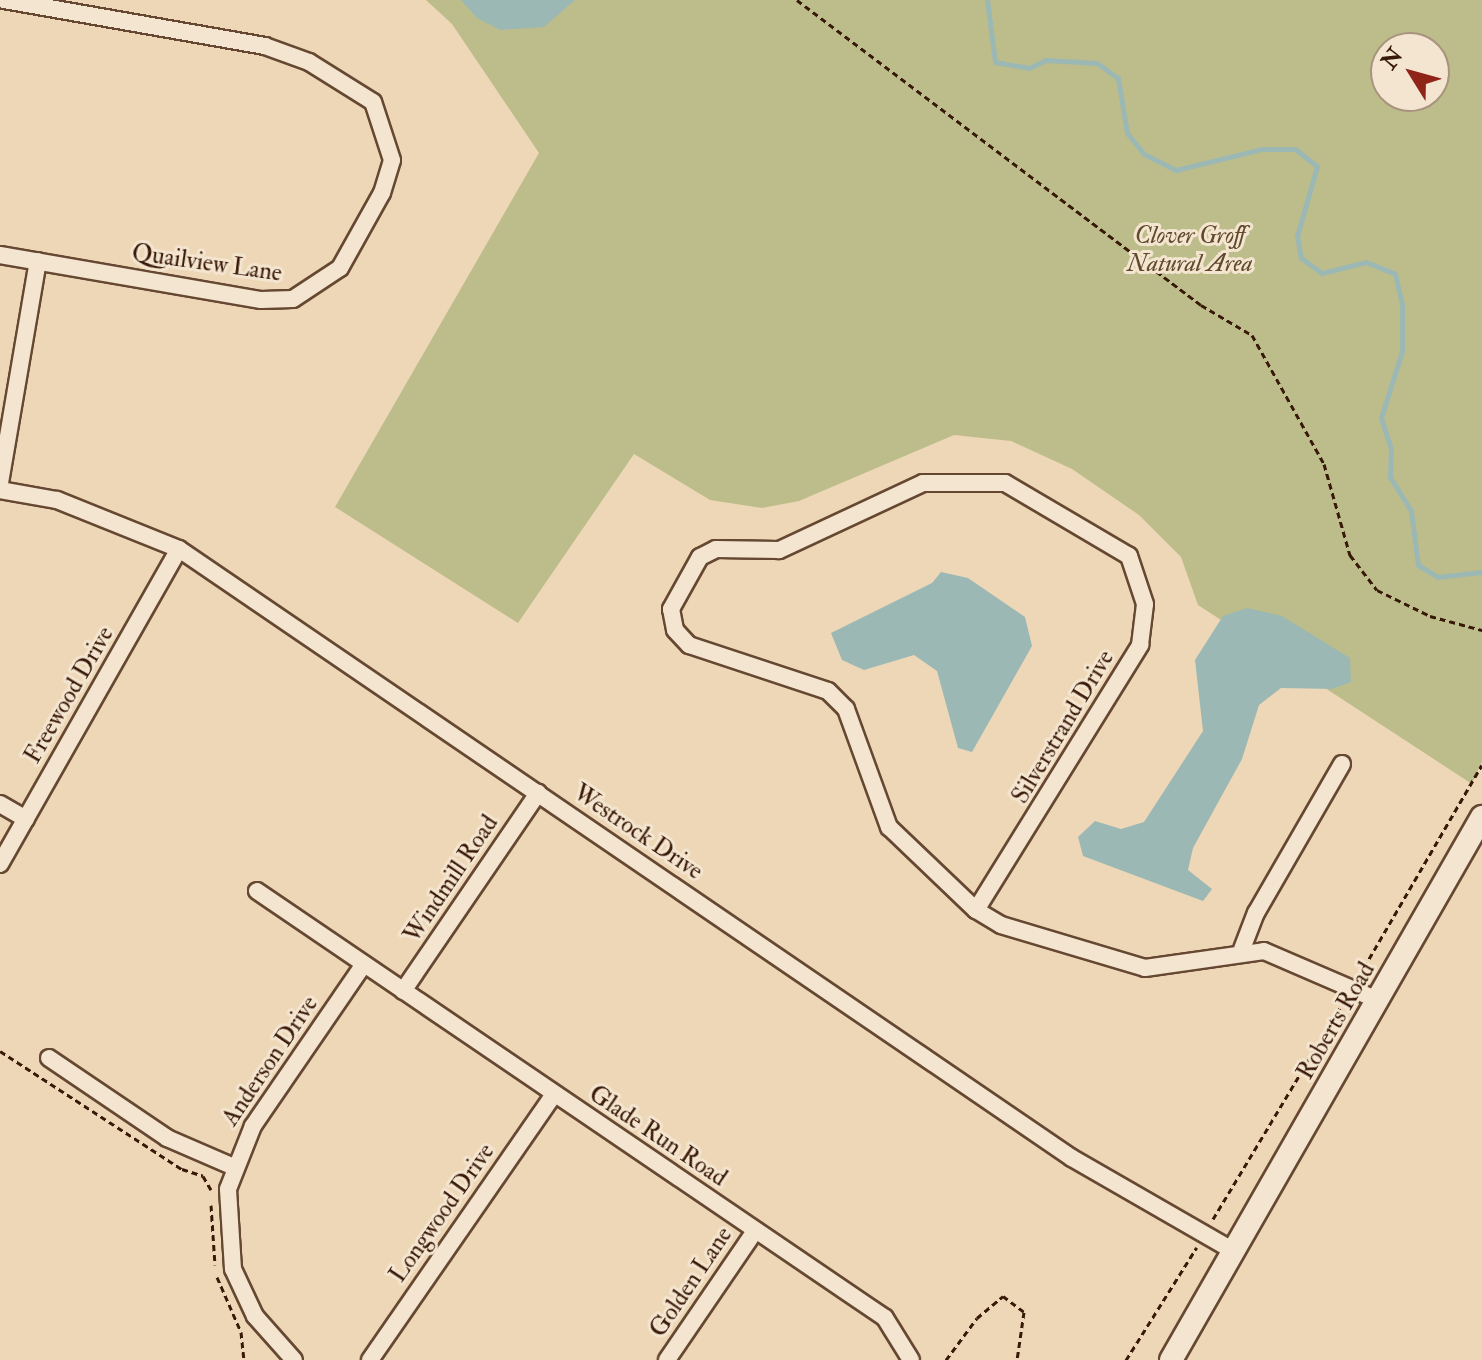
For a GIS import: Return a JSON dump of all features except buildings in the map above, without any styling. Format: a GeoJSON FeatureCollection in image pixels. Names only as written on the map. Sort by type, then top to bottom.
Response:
{"type":"FeatureCollection","features":[{"type":"Feature","properties":{"kind":"main road","name":"Roberts Road"},"geometry":{"type":"LineString","coordinates":[[1171,1360],[1482,817]]}},
{"type":"Feature","properties":{"kind":"main road","name":"Roberts Road"},"geometry":{"type":"LineString","coordinates":[[1158,1360],[1234,1251]]}},
{"type":"Feature","properties":{"kind":"street","name":"Quailview Lane"},"geometry":{"type":"LineString","coordinates":[[0,255],[261,300],[293,299],[340,268],[382,193],[392,160],[386,125],[373,102],[353,86],[265,46],[3,0]]}},
{"type":"Feature","properties":{"kind":"street"},"geometry":{"type":"LineString","coordinates":[[0,483],[38,261]]}},
{"type":"Feature","properties":{"kind":"street","name":"Silverstrand Drive"},"geometry":{"type":"LineString","coordinates":[[923,483],[1005,483],[1129,556],[1145,604],[1140,645],[976,910],[889,827],[846,709],[805,681],[689,645],[675,630],[671,609],[700,557],[716,549],[779,550],[923,483]]}},
{"type":"Feature","properties":{"kind":"street","name":"Westrock Drive"},"geometry":{"type":"LineString","coordinates":[[0,490],[57,500],[179,549],[1072,1158],[1234,1251]]}},
{"type":"Feature","properties":{"kind":"street","name":"Freewood Drive"},"geometry":{"type":"LineString","coordinates":[[0,864],[179,549]]}},
{"type":"Feature","properties":{"kind":"street"},"geometry":{"type":"LineString","coordinates":[[1242,949],[1256,913],[1342,764]]}},
{"type":"Feature","properties":{"kind":"street","name":"Windmill Road"},"geometry":{"type":"LineString","coordinates":[[403,991],[538,793]]}},
{"type":"Feature","properties":{"kind":"street"},"geometry":{"type":"LineString","coordinates":[[0,804],[26,819]]}},
{"type":"Feature","properties":{"kind":"street","name":"Glade Run Road"},"geometry":{"type":"LineString","coordinates":[[257,891],[885,1318],[911,1360]]}},
{"type":"Feature","properties":{"kind":"street"},"geometry":{"type":"LineString","coordinates":[[976,910],[1001,925],[1145,968],[1242,949],[1264,951],[1353,986],[1378,1000]]}},
{"type":"Feature","properties":{"kind":"street","name":"Anderson Drive"},"geometry":{"type":"LineString","coordinates":[[294,1360],[255,1316],[233,1269],[226,1216],[234,1167],[253,1126],[364,964]]}},
{"type":"Feature","properties":{"kind":"street"},"geometry":{"type":"LineString","coordinates":[[49,1058],[167,1138],[234,1167]]}},
{"type":"Feature","properties":{"kind":"street","name":"Longwood Drive"},"geometry":{"type":"LineString","coordinates":[[370,1360],[554,1094]]}},
{"type":"Feature","properties":{"kind":"street","name":"Golden Lane"},"geometry":{"type":"LineString","coordinates":[[667,1360],[755,1231]]}},
{"type":"Feature","properties":{"kind":"path"},"geometry":{"type":"LineString","coordinates":[[797,0],[1201,305],[1252,335],[1324,464],[1350,555],[1377,590],[1430,616],[1482,630]]}},
{"type":"Feature","properties":{"kind":"path"},"geometry":{"type":"LineString","coordinates":[[1126,1360],[1353,986],[1482,765]]}},
{"type":"Feature","properties":{"kind":"path"},"geometry":{"type":"LineString","coordinates":[[0,1051],[209,1181],[219,1287],[241,1332],[244,1360]]}},
{"type":"Feature","properties":{"kind":"path"},"geometry":{"type":"LineString","coordinates":[[946,1360],[984,1310],[1003,1296],[1017,1300],[1024,1312],[1017,1360]]}},
{"type":"Feature","properties":{"kind":"green space","name":"Clover Groff Natural Area"},"geometry":{"type":"Polygon","coordinates":[[[426,0],[1482,0],[1482,762],[1472,784],[1198,605],[1181,557],[1139,515],[1072,469],[1011,441],[954,435],[799,501],[762,508],[710,500],[634,454],[518,623],[335,507],[539,153],[452,24],[426,0]]]}},
{"type":"Feature","properties":{"kind":"water"},"geometry":{"type":"Polygon","coordinates":[[[461,0],[575,0],[544,27],[500,30],[477,18],[461,0]]]}},
{"type":"Feature","properties":{"kind":"water"},"geometry":{"type":"Polygon","coordinates":[[[941,572],[968,578],[1025,617],[1032,646],[972,752],[958,748],[937,671],[914,655],[864,670],[842,660],[831,633],[932,583],[941,572]]]}},
{"type":"Feature","properties":{"kind":"water"},"geometry":{"type":"Polygon","coordinates":[[[1247,608],[1282,616],[1350,658],[1351,682],[1332,689],[1281,688],[1259,705],[1242,759],[1193,848],[1188,870],[1212,889],[1203,901],[1083,856],[1078,837],[1095,821],[1121,829],[1144,822],[1203,731],[1195,660],[1223,616],[1247,608]]]}},
{"type":"Feature","properties":{"kind":"waterway"},"geometry":{"type":"LineString","coordinates":[[987,0],[995,62],[1029,68],[1046,60],[1097,63],[1118,78],[1127,133],[1144,154],[1176,170],[1262,149],[1295,149],[1317,166],[1297,236],[1301,258],[1322,273],[1366,262],[1395,274],[1402,304],[1402,351],[1381,418],[1391,448],[1390,477],[1411,511],[1418,565],[1438,577],[1482,572]]}}]}
